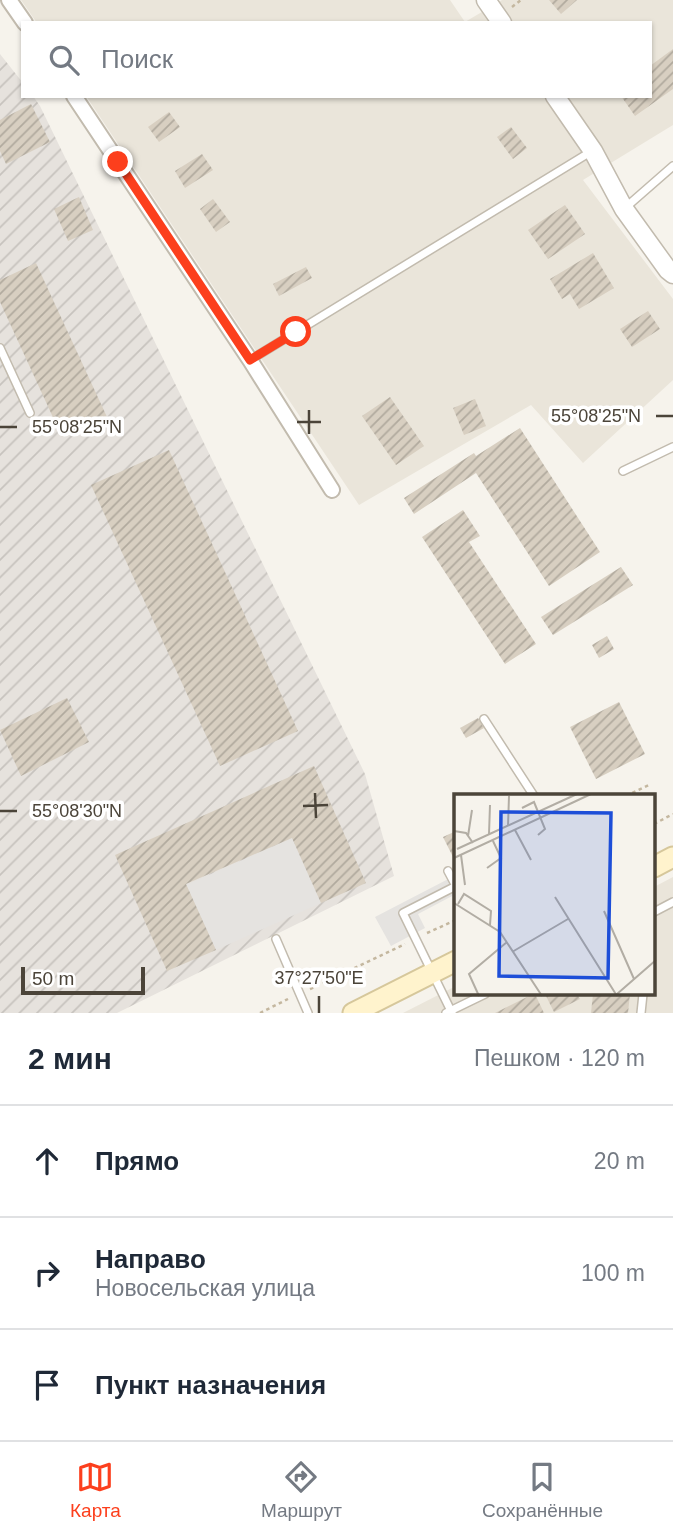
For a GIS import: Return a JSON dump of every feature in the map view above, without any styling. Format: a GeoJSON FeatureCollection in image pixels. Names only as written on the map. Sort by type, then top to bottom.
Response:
{"type":"FeatureCollection","features":[{"type":"Feature","properties":{"kind":"main road"},"geometry":{"type":"LineString","coordinates":[[656,866],[673,858]]}},
{"type":"Feature","properties":{"kind":"main road"},"geometry":{"type":"LineString","coordinates":[[353,1013],[454,962]]}},
{"type":"Feature","properties":{"kind":"street"},"geometry":{"type":"LineString","coordinates":[[9,0],[23,21]]}},
{"type":"Feature","properties":{"kind":"street"},"geometry":{"type":"LineString","coordinates":[[486,0],[501,21]]}},
{"type":"Feature","properties":{"kind":"street"},"geometry":{"type":"LineString","coordinates":[[75,98],[250,360],[332,490]]}},
{"type":"Feature","properties":{"kind":"street"},"geometry":{"type":"LineString","coordinates":[[556,98],[593,150],[624,209],[673,274]]}},
{"type":"Feature","properties":{"kind":"lane"},"geometry":{"type":"LineString","coordinates":[[250,360],[593,150]]}},
{"type":"Feature","properties":{"kind":"lane"},"geometry":{"type":"LineString","coordinates":[[624,209],[673,166]]}},
{"type":"Feature","properties":{"kind":"lane"},"geometry":{"type":"LineString","coordinates":[[0,348],[30,413]]}},
{"type":"Feature","properties":{"kind":"lane"},"geometry":{"type":"LineString","coordinates":[[623,471],[673,447]]}},
{"type":"Feature","properties":{"kind":"lane"},"geometry":{"type":"LineString","coordinates":[[484,719],[533,794]]}},
{"type":"Feature","properties":{"kind":"lane"},"geometry":{"type":"LineString","coordinates":[[448,871],[454,882]]}},
{"type":"Feature","properties":{"kind":"lane"},"geometry":{"type":"LineString","coordinates":[[454,887],[403,913],[450,1012],[481,996]]}},
{"type":"Feature","properties":{"kind":"lane"},"geometry":{"type":"LineString","coordinates":[[656,911],[673,902]]}},
{"type":"Feature","properties":{"kind":"lane"},"geometry":{"type":"LineString","coordinates":[[276,939],[309,1013]]}},
{"type":"Feature","properties":{"kind":"path"},"geometry":{"type":"LineString","coordinates":[[630,794],[649,785]]}},
{"type":"Feature","properties":{"kind":"path"},"geometry":{"type":"LineString","coordinates":[[656,823],[673,814]]}},
{"type":"Feature","properties":{"kind":"path"},"geometry":{"type":"LineString","coordinates":[[260,1013],[454,921]]}},
{"type":"Feature","properties":{"kind":"shaded area"},"geometry":{"type":"Polygon","coordinates":[[[21,0],[450,0],[464,21],[36,21],[21,0]]]}},
{"type":"Feature","properties":{"kind":"shaded area"},"geometry":{"type":"Polygon","coordinates":[[[502,0],[673,0],[673,125],[583,180],[673,299],[673,380],[583,463],[531,405],[359,505],[87,98],[652,98],[652,21],[467,21],[502,0]]]}},
{"type":"Feature","properties":{"kind":"shaded area"},"geometry":{"type":"Polygon","coordinates":[[[0,54],[21,80],[21,98],[34,98],[40,106],[365,774],[394,876],[117,1013],[0,1013],[0,54]]]}},
{"type":"Feature","properties":{"kind":"shaded area"},"geometry":{"type":"Polygon","coordinates":[[[292,838],[321,903],[216,950],[186,885],[292,838]]]}},
{"type":"Feature","properties":{"kind":"shaded area"},"geometry":{"type":"Polygon","coordinates":[[[454,876],[454,895],[418,914],[425,928],[391,946],[375,917],[454,876]]]}},
{"type":"Feature","properties":{"kind":"shaded area"},"geometry":{"type":"Polygon","coordinates":[[[673,877],[673,1013],[403,1013],[454,987],[454,996],[656,996],[656,886],[673,877]]]}},
{"type":"Feature","properties":{"kind":"building"},"geometry":{"type":"Polygon","coordinates":[[[549,0],[577,0],[561,14],[549,0]]]}},
{"type":"Feature","properties":{"kind":"building"},"geometry":{"type":"Polygon","coordinates":[[[673,49],[673,89],[635,116],[622,98],[652,98],[652,65],[673,49]]]}},
{"type":"Feature","properties":{"kind":"building"},"geometry":{"type":"Polygon","coordinates":[[[31,104],[50,142],[6,164],[0,151],[0,120],[31,104]]]}},
{"type":"Feature","properties":{"kind":"building"},"geometry":{"type":"Polygon","coordinates":[[[169,112],[180,127],[159,142],[148,127],[169,112]]]}},
{"type":"Feature","properties":{"kind":"building"},"geometry":{"type":"Polygon","coordinates":[[[511,127],[527,148],[513,159],[497,137],[511,127]]]}},
{"type":"Feature","properties":{"kind":"building"},"geometry":{"type":"Polygon","coordinates":[[[202,154],[213,170],[185,188],[175,171],[202,154]]]}},
{"type":"Feature","properties":{"kind":"building"},"geometry":{"type":"Polygon","coordinates":[[[79,197],[93,230],[68,241],[54,209],[79,197]]]}},
{"type":"Feature","properties":{"kind":"building"},"geometry":{"type":"Polygon","coordinates":[[[213,199],[230,222],[216,232],[200,209],[213,199]]]}},
{"type":"Feature","properties":{"kind":"building"},"geometry":{"type":"Polygon","coordinates":[[[565,205],[585,234],[548,259],[528,230],[565,205]]]}},
{"type":"Feature","properties":{"kind":"building"},"geometry":{"type":"Polygon","coordinates":[[[593,253],[614,288],[579,309],[570,294],[562,299],[550,279],[593,253]]]}},
{"type":"Feature","properties":{"kind":"building"},"geometry":{"type":"Polygon","coordinates":[[[36,263],[107,417],[62,437],[0,302],[0,280],[36,263]]]}},
{"type":"Feature","properties":{"kind":"building"},"geometry":{"type":"Polygon","coordinates":[[[306,267],[312,278],[279,296],[273,284],[306,267]]]}},
{"type":"Feature","properties":{"kind":"building"},"geometry":{"type":"Polygon","coordinates":[[[648,311],[660,329],[632,347],[620,329],[648,311]]]}},
{"type":"Feature","properties":{"kind":"building"},"geometry":{"type":"Polygon","coordinates":[[[390,397],[424,446],[396,465],[362,416],[390,397]]]}},
{"type":"Feature","properties":{"kind":"building"},"geometry":{"type":"Polygon","coordinates":[[[475,399],[486,426],[464,435],[453,408],[475,399]]]}},
{"type":"Feature","properties":{"kind":"building"},"geometry":{"type":"Polygon","coordinates":[[[520,428],[600,552],[549,586],[476,473],[414,514],[404,498],[474,453],[476,456],[520,428]]]}},
{"type":"Feature","properties":{"kind":"building"},"geometry":{"type":"Polygon","coordinates":[[[169,450],[298,731],[220,766],[91,485],[169,450]]]}},
{"type":"Feature","properties":{"kind":"building"},"geometry":{"type":"Polygon","coordinates":[[[463,510],[480,536],[469,542],[536,644],[505,664],[422,537],[463,510]]]}},
{"type":"Feature","properties":{"kind":"building"},"geometry":{"type":"Polygon","coordinates":[[[621,567],[633,585],[553,635],[541,617],[621,567]]]}},
{"type":"Feature","properties":{"kind":"building"},"geometry":{"type":"Polygon","coordinates":[[[607,636],[614,649],[599,658],[592,645],[607,636]]]}},
{"type":"Feature","properties":{"kind":"building"},"geometry":{"type":"Polygon","coordinates":[[[67,698],[89,742],[21,776],[0,730],[67,698]]]}},
{"type":"Feature","properties":{"kind":"building"},"geometry":{"type":"Polygon","coordinates":[[[619,702],[645,754],[596,779],[570,727],[619,702]]]}},
{"type":"Feature","properties":{"kind":"building"},"geometry":{"type":"Polygon","coordinates":[[[478,718],[484,728],[466,738],[460,728],[478,718]]]}},
{"type":"Feature","properties":{"kind":"building"},"geometry":{"type":"Polygon","coordinates":[[[314,766],[366,883],[321,903],[292,838],[186,884],[216,950],[167,971],[115,855],[314,766]]]}},
{"type":"Feature","properties":{"kind":"building"},"geometry":{"type":"Polygon","coordinates":[[[454,832],[454,859],[443,837],[454,832]]]}},
{"type":"Feature","properties":{"kind":"building"},"geometry":{"type":"Polygon","coordinates":[[[529,996],[536,996],[544,1013],[495,1013],[529,996]]]}},
{"type":"Feature","properties":{"kind":"building"},"geometry":{"type":"Polygon","coordinates":[[[546,996],[578,996],[580,999],[554,1012],[546,996]]]}},
{"type":"Feature","properties":{"kind":"building"},"geometry":{"type":"Polygon","coordinates":[[[593,996],[630,996],[628,1013],[591,1013],[593,996]]]}},
{"type":"Feature","properties":{"kind":"route"},"geometry":{"type":"LineString","coordinates":[[118,162],[250,360],[296,332]]}}]}
